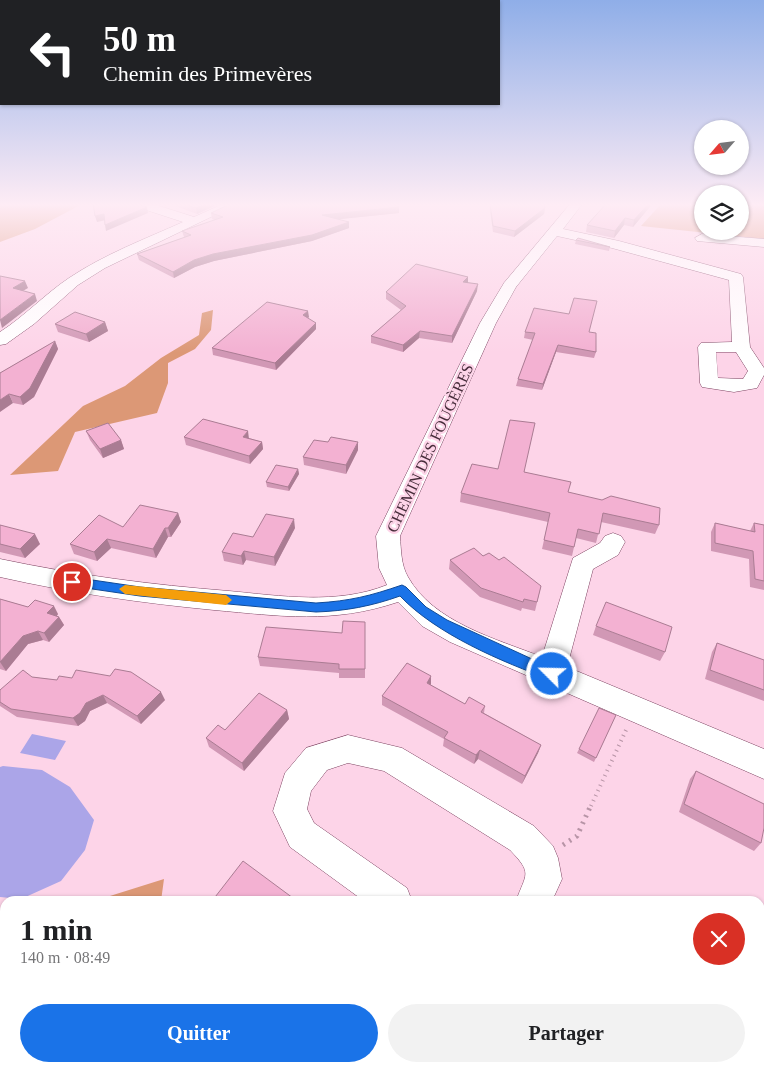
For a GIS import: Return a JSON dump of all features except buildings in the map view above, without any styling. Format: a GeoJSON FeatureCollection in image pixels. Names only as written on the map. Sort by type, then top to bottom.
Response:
{"type":"FeatureCollection","features":[{"type":"Feature","properties":{"kind":"street"},"geometry":{"type":"LineString","coordinates":[[0,340],[28,321],[73,282],[100,265],[126,253]]}},
{"type":"Feature","properties":{"kind":"street","name":"CHEMIN DES FOUGÈRES"},"geometry":{"type":"LineString","coordinates":[[535,253],[509,286],[488,323],[388,536],[388,559],[392,574],[402,590],[421,610],[442,624],[471,639],[764,764]]}},
{"type":"Feature","properties":{"kind":"street"},"geometry":{"type":"LineString","coordinates":[[647,253],[736,277],[741,347],[760,372],[750,384],[734,386],[709,383],[707,348],[741,347]]}},
{"type":"Feature","properties":{"kind":"street"},"geometry":{"type":"LineString","coordinates":[[552,674],[582,564],[609,549],[613,542]]}},
{"type":"Feature","properties":{"kind":"street"},"geometry":{"type":"LineString","coordinates":[[0,568],[38,577],[140,591],[316,608],[369,602],[402,590]]}},
{"type":"Feature","properties":{"kind":"street"},"geometry":{"type":"LineString","coordinates":[[387,896],[302,835],[290,811],[296,784],[317,758],[348,748],[391,758],[522,838],[541,858],[544,879],[536,896]]}},
{"type":"Feature","properties":{"kind":"path"},"geometry":{"type":"LineString","coordinates":[[541,858],[577,836],[635,710]]}},
{"type":"Feature","properties":{"kind":"shaded area"},"geometry":{"type":"Polygon","coordinates":[[[213,310],[211,330],[195,349],[168,363],[168,383],[157,413],[75,432],[58,471],[10,475],[83,406],[125,386],[161,358],[199,335],[202,313],[213,310]]]}},
{"type":"Feature","properties":{"kind":"shaded area"},"geometry":{"type":"Polygon","coordinates":[[[32,734],[66,741],[55,760],[20,753],[32,734]]]}},
{"type":"Feature","properties":{"kind":"shaded area"},"geometry":{"type":"Polygon","coordinates":[[[0,767],[42,770],[70,787],[94,820],[85,850],[61,881],[28,896],[0,896],[0,767]]]}},
{"type":"Feature","properties":{"kind":"shaded area"},"geometry":{"type":"Polygon","coordinates":[[[164,879],[162,896],[110,896],[164,879]]]}},
{"type":"Feature","properties":{"kind":"slow traffic"},"geometry":{"type":"LineString","coordinates":[[125,589],[226,600]]}},
{"type":"Feature","properties":{"kind":"route"},"geometry":{"type":"LineString","coordinates":[[72,582],[140,591],[316,608],[369,602],[402,590],[421,610],[442,624],[471,639],[552,674]]}}]}
